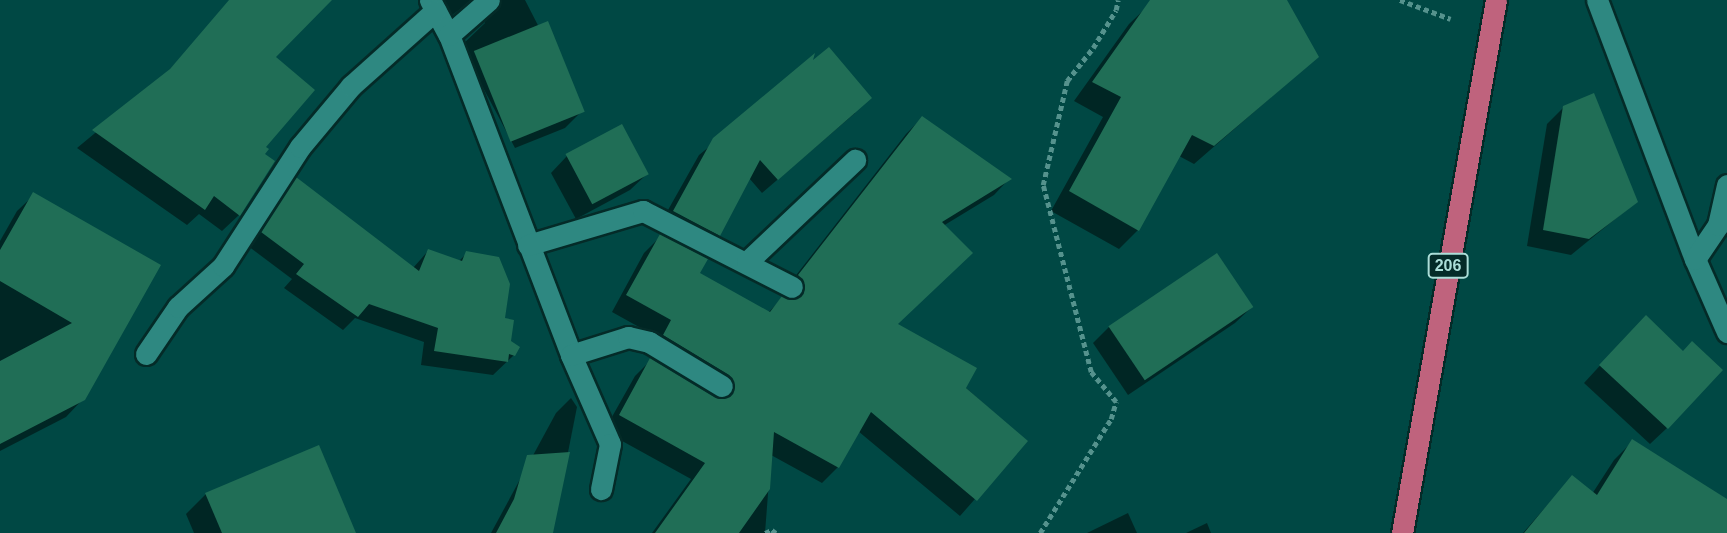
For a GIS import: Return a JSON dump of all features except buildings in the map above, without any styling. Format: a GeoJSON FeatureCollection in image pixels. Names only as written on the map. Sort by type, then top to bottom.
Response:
{"type":"FeatureCollection","features":[{"type":"Feature","properties":{"kind":"highway","name":"206"},"geometry":{"type":"LineString","coordinates":[[1402,533],[1496,0]]}},
{"type":"Feature","properties":{"kind":"street"},"geometry":{"type":"LineString","coordinates":[[449,34],[489,0]]}},
{"type":"Feature","properties":{"kind":"street"},"geometry":{"type":"LineString","coordinates":[[1597,0],[1695,259],[1727,332]]}},
{"type":"Feature","properties":{"kind":"street"},"geometry":{"type":"LineString","coordinates":[[146,354],[178,307],[223,266],[300,147],[351,86],[433,6],[449,34],[528,246],[610,444],[601,489]]}},
{"type":"Feature","properties":{"kind":"street"},"geometry":{"type":"LineString","coordinates":[[747,262],[855,160]]}},
{"type":"Feature","properties":{"kind":"street"},"geometry":{"type":"LineString","coordinates":[[1695,259],[1718,225],[1727,185]]}},
{"type":"Feature","properties":{"kind":"street"},"geometry":{"type":"LineString","coordinates":[[528,246],[643,211],[792,287]]}},
{"type":"Feature","properties":{"kind":"street"},"geometry":{"type":"LineString","coordinates":[[571,355],[628,337],[649,342],[722,386]]}},
{"type":"Feature","properties":{"kind":"path"},"geometry":{"type":"LineString","coordinates":[[1040,533],[1111,419],[1116,402],[1091,372],[1042,186],[1067,81],[1093,48],[1116,10],[1118,0]]}},
{"type":"Feature","properties":{"kind":"path"},"geometry":{"type":"LineString","coordinates":[[1400,0],[1489,33]]}},
{"type":"Feature","properties":{"kind":"path"},"geometry":{"type":"LineString","coordinates":[[765,533],[772,530],[776,533]]}}]}
